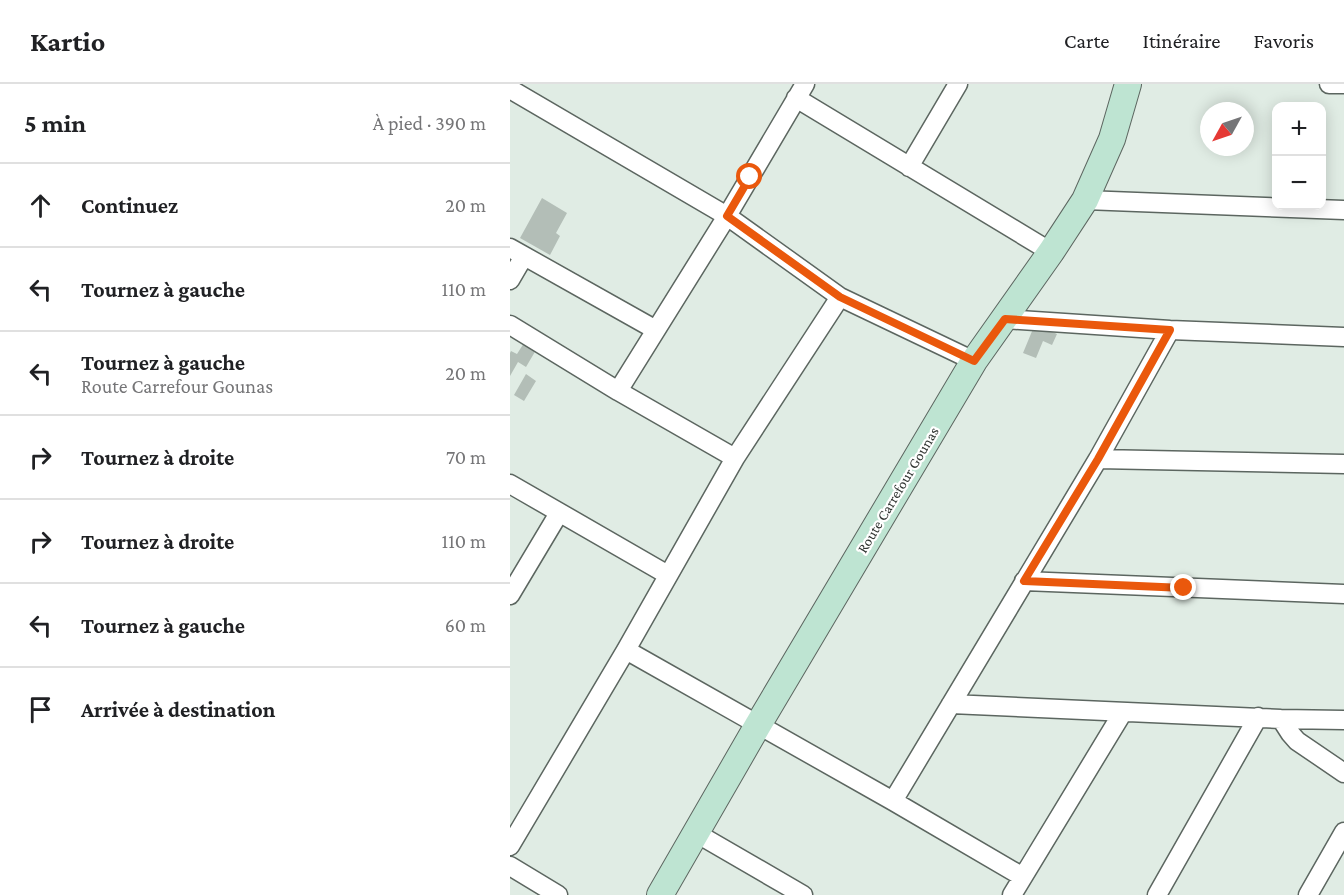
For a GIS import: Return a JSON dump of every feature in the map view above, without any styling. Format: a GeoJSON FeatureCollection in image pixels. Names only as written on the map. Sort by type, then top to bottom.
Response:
{"type":"FeatureCollection","features":[{"type":"Feature","properties":{"kind":"main road","name":"Route Carrefour Gounas"},"geometry":{"type":"LineString","coordinates":[[660,895],[974,361],[1085,200],[1112,139],[1128,84]]}},
{"type":"Feature","properties":{"kind":"street"},"geometry":{"type":"LineString","coordinates":[[909,167],[958,84]]}},
{"type":"Feature","properties":{"kind":"street"},"geometry":{"type":"LineString","coordinates":[[1329,84],[1344,84]]}},
{"type":"Feature","properties":{"kind":"street"},"geometry":{"type":"LineString","coordinates":[[519,89],[727,216],[840,297],[974,361]]}},
{"type":"Feature","properties":{"kind":"street"},"geometry":{"type":"LineString","coordinates":[[618,391],[727,216],[798,90],[909,167],[1051,252]]}},
{"type":"Feature","properties":{"kind":"street"},"geometry":{"type":"LineString","coordinates":[[1085,200],[1344,210]]}},
{"type":"Feature","properties":{"kind":"street"},"geometry":{"type":"LineString","coordinates":[[510,280],[517,252],[656,330]]}},
{"type":"Feature","properties":{"kind":"street"},"geometry":{"type":"LineString","coordinates":[[510,846],[626,651],[735,458],[840,297]]}},
{"type":"Feature","properties":{"kind":"street"},"geometry":{"type":"LineString","coordinates":[[1005,319],[1170,330],[1344,337]]}},
{"type":"Feature","properties":{"kind":"street"},"geometry":{"type":"LineString","coordinates":[[510,325],[618,391],[735,458]]}},
{"type":"Feature","properties":{"kind":"street"},"geometry":{"type":"LineString","coordinates":[[893,801],[1098,459],[1170,330]]}},
{"type":"Feature","properties":{"kind":"street"},"geometry":{"type":"LineString","coordinates":[[1098,459],[1344,464]]}},
{"type":"Feature","properties":{"kind":"street"},"geometry":{"type":"LineString","coordinates":[[510,484],[668,575]]}},
{"type":"Feature","properties":{"kind":"street"},"geometry":{"type":"LineString","coordinates":[[510,595],[559,513]]}},
{"type":"Feature","properties":{"kind":"street"},"geometry":{"type":"LineString","coordinates":[[1024,581],[1344,594]]}},
{"type":"Feature","properties":{"kind":"street"},"geometry":{"type":"LineString","coordinates":[[626,651],[893,801],[1023,878]]}},
{"type":"Feature","properties":{"kind":"street"},"geometry":{"type":"LineString","coordinates":[[951,704],[1344,720]]}},
{"type":"Feature","properties":{"kind":"street"},"geometry":{"type":"LineString","coordinates":[[1012,895],[1123,712]]}},
{"type":"Feature","properties":{"kind":"street"},"geometry":{"type":"LineString","coordinates":[[1157,895],[1258,717]]}},
{"type":"Feature","properties":{"kind":"street"},"geometry":{"type":"LineString","coordinates":[[1281,719],[1297,741],[1344,773]]}},
{"type":"Feature","properties":{"kind":"street"},"geometry":{"type":"LineString","coordinates":[[1309,894],[1344,832]]}},
{"type":"Feature","properties":{"kind":"street"},"geometry":{"type":"LineString","coordinates":[[696,833],[803,895]]}},
{"type":"Feature","properties":{"kind":"street"},"geometry":{"type":"LineString","coordinates":[[510,866],[558,895]]}},
{"type":"Feature","properties":{"kind":"building"},"geometry":{"type":"Polygon","coordinates":[[[542,198],[567,213],[556,233],[560,236],[550,255],[520,238],[542,198]]]}},
{"type":"Feature","properties":{"kind":"building"},"geometry":{"type":"Polygon","coordinates":[[[1035,324],[1057,334],[1052,345],[1043,341],[1036,358],[1023,353],[1035,324]]]}},
{"type":"Feature","properties":{"kind":"building"},"geometry":{"type":"Polygon","coordinates":[[[524,343],[536,350],[526,367],[518,362],[510,376],[510,353],[511,351],[517,354],[524,343]]]}},
{"type":"Feature","properties":{"kind":"building"},"geometry":{"type":"Polygon","coordinates":[[[526,374],[536,381],[524,401],[514,395],[526,374]]]}},
{"type":"Feature","properties":{"kind":"route"},"geometry":{"type":"LineString","coordinates":[[750,177],[727,216],[840,297],[974,361],[1005,319],[1170,330],[1098,459],[1024,581],[1184,588]]}}]}
